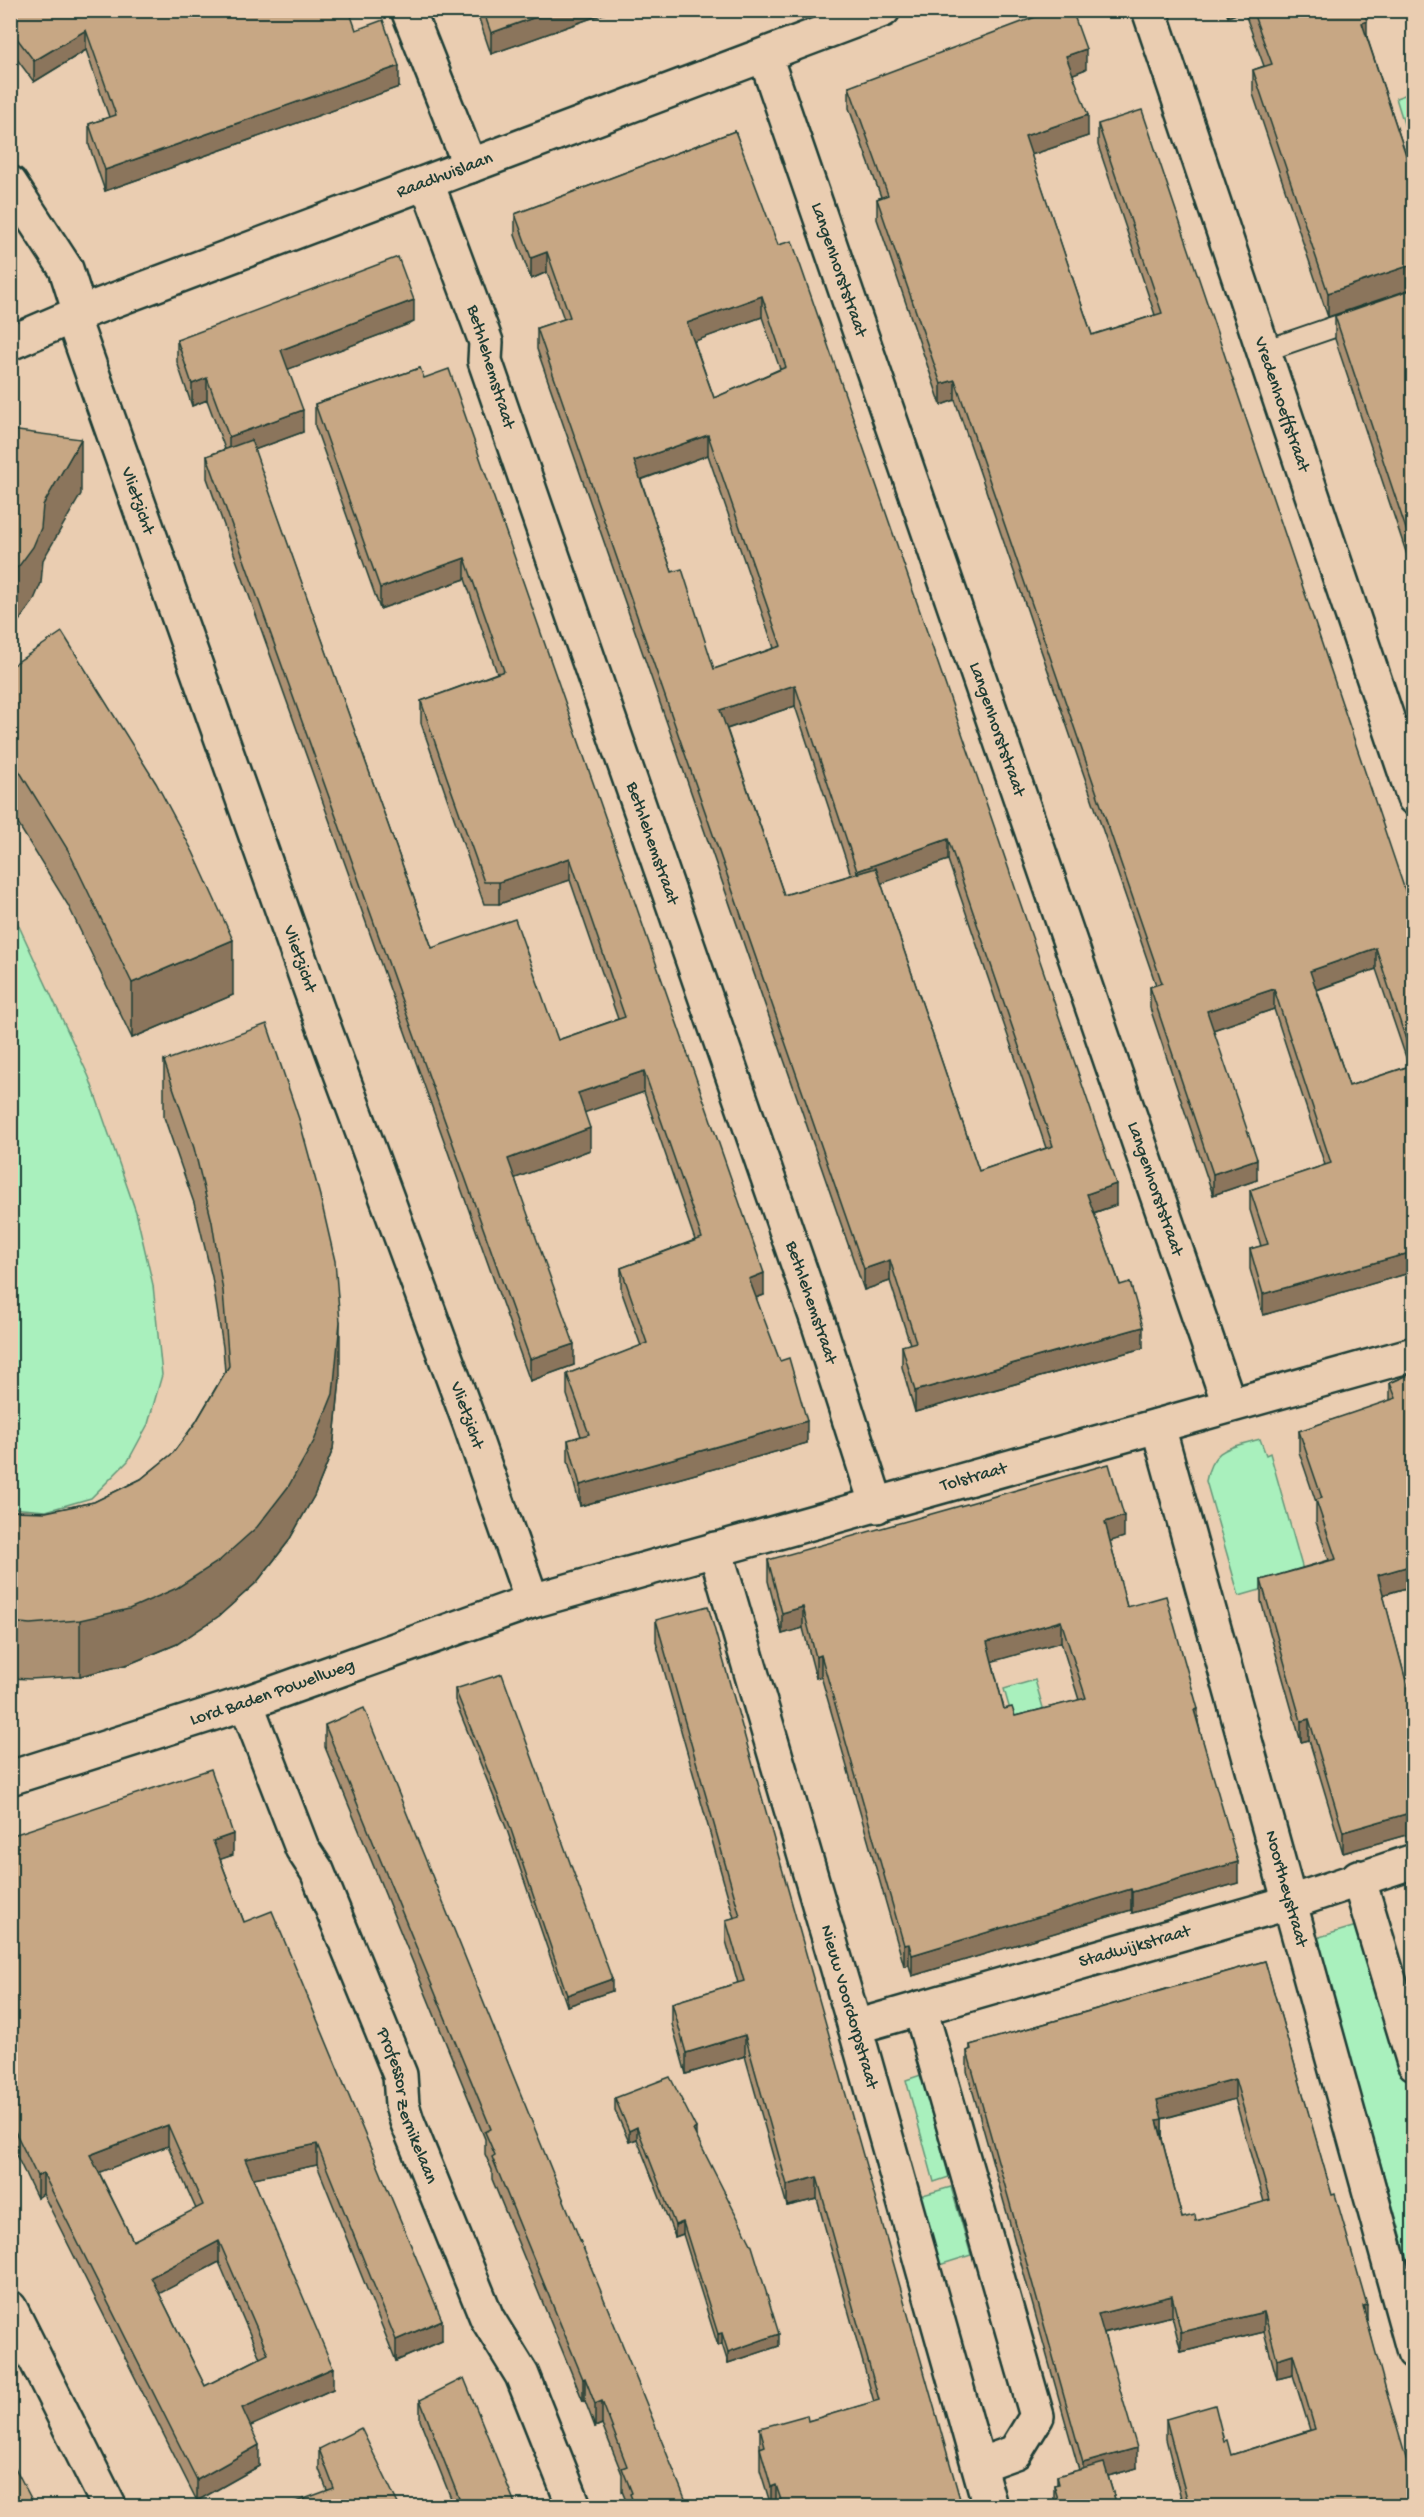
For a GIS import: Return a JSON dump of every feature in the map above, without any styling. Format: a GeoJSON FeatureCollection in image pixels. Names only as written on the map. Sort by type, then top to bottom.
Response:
{"type":"FeatureCollection","features":[{"type":"Feature","properties":{"kind":"street"},"geometry":{"type":"LineString","coordinates":[[408,10],[470,166]]}},
{"type":"Feature","properties":{"kind":"street","name":"Raadhuislaan"},"geometry":{"type":"LineString","coordinates":[[10,344],[76,315],[765,56],[826,21],[883,10]]}},
{"type":"Feature","properties":{"kind":"street","name":"Vredenhoeffstraat"},"geometry":{"type":"LineString","coordinates":[[1149,10],[1413,798]]}},
{"type":"Feature","properties":{"kind":"street","name":"Langenhorststraat"},"geometry":{"type":"LineString","coordinates":[[765,56],[1229,1404]]}},
{"type":"Feature","properties":{"kind":"street","name":"Vlietzicht"},"geometry":{"type":"LineString","coordinates":[[10,183],[66,269],[76,315],[322,1022],[470,1424],[532,1601]]}},
{"type":"Feature","properties":{"kind":"street","name":"Bethlehemstraat"},"geometry":{"type":"LineString","coordinates":[[428,183],[486,342],[485,361],[819,1326],[877,1506]]}},
{"type":"Feature","properties":{"kind":"street","name":"Tolstraat"},"geometry":{"type":"LineString","coordinates":[[532,1601],[1413,1354]]}},
{"type":"Feature","properties":{"kind":"street","name":"Noortheystraat"},"geometry":{"type":"LineString","coordinates":[[1158,1426],[1291,1902],[1413,2352]]}},
{"type":"Feature","properties":{"kind":"street","name":"Nieuw Voordorpstraat"},"geometry":{"type":"LineString","coordinates":[[716,1549],[855,2027],[990,2506]]}},
{"type":"Feature","properties":{"kind":"street","name":"Lord Baden Powellweg"},"geometry":{"type":"LineString","coordinates":[[10,1778],[246,1703],[532,1601]]}},
{"type":"Feature","properties":{"kind":"street","name":"Professor Zernikelaan"},"geometry":{"type":"LineString","coordinates":[[246,1703],[302,1848],[317,1871],[400,2075],[402,2105],[407,2121],[487,2318],[522,2375],[574,2506]]}},
{"type":"Feature","properties":{"kind":"street","name":"Stadwijkstraat"},"geometry":{"type":"LineString","coordinates":[[855,2027],[1291,1902],[1358,1877],[1413,1861]]}},
{"type":"Feature","properties":{"kind":"street"},"geometry":{"type":"LineString","coordinates":[[1358,1877],[1413,2063]]}},
{"type":"Feature","properties":{"kind":"street"},"geometry":{"type":"LineString","coordinates":[[920,2008],[1037,2415],[1015,2452],[979,2465]]}},
{"type":"Feature","properties":{"kind":"street"},"geometry":{"type":"LineString","coordinates":[[10,2307],[108,2506]]}},
{"type":"Feature","properties":{"kind":"lane"},"geometry":{"type":"LineString","coordinates":[[1264,351],[1382,311]]}},
{"type":"Feature","properties":{"kind":"green space"},"geometry":{"type":"Polygon","coordinates":[[[1414,92],[1413,153],[1396,98],[1414,92]]]}},
{"type":"Feature","properties":{"kind":"green space"},"geometry":{"type":"Polygon","coordinates":[[[11,909],[89,1077],[136,1212],[153,1285],[162,1375],[148,1424],[128,1461],[91,1498],[46,1511],[11,1508],[11,909]]]}},
{"type":"Feature","properties":{"kind":"green space"},"geometry":{"type":"Polygon","coordinates":[[[1260,1439],[1266,1455],[1270,1453],[1305,1577],[1239,1596],[1206,1481],[1213,1461],[1218,1455],[1231,1447],[1260,1439]]]}},
{"type":"Feature","properties":{"kind":"green space"},"geometry":{"type":"Polygon","coordinates":[[[1035,1680],[1056,1753],[1025,1763],[1004,1689],[1035,1680]]]}},
{"type":"Feature","properties":{"kind":"green space"},"geometry":{"type":"Polygon","coordinates":[[[1363,1924],[1413,2099],[1413,2277],[1316,1938],[1363,1924]]]}},
{"type":"Feature","properties":{"kind":"green space"},"geometry":{"type":"Polygon","coordinates":[[[921,2075],[949,2177],[934,2182],[906,2080],[921,2075]]]}},
{"type":"Feature","properties":{"kind":"green space"},"geometry":{"type":"Polygon","coordinates":[[[951,2187],[971,2255],[936,2266],[916,2197],[951,2187]]]}},
{"type":"Feature","properties":{"kind":"building"},"geometry":{"type":"Polygon","coordinates":[[[10,10],[349,10],[356,30],[383,20],[399,66],[105,170],[89,124],[116,115],[86,30],[34,61],[16,37],[10,41],[10,10]]]}},
{"type":"Feature","properties":{"kind":"building"},"geometry":{"type":"Polygon","coordinates":[[[483,10],[555,10],[491,33],[483,10]]]}},
{"type":"Feature","properties":{"kind":"building"},"geometry":{"type":"Polygon","coordinates":[[[1054,10],[1072,10],[1086,49],[1066,56],[1088,115],[1025,136],[1092,335],[1162,313],[1098,124],[1142,110],[1413,914],[1413,1061],[1376,948],[1310,971],[1349,1086],[1413,1065],[1413,1252],[1263,1294],[1250,1249],[1268,1244],[1250,1190],[1331,1163],[1274,989],[1207,1011],[1257,1159],[1213,1174],[1150,987],[1162,983],[955,380],[941,384],[877,199],[888,195],[849,87],[1054,10]]]}},
{"type":"Feature","properties":{"kind":"building"},"geometry":{"type":"Polygon","coordinates":[[[1252,10],[1363,10],[1367,21],[1362,23],[1413,176],[1413,266],[1328,293],[1253,70],[1272,64],[1252,10]]]}},
{"type":"Feature","properties":{"kind":"building"},"geometry":{"type":"Polygon","coordinates":[[[735,131],[778,245],[792,241],[990,814],[1116,1184],[1087,1194],[1120,1285],[1130,1282],[1143,1327],[915,1391],[902,1346],[916,1342],[890,1260],[864,1269],[537,328],[570,317],[547,252],[531,258],[515,214],[735,131]],[[762,296],[687,323],[714,398],[786,367],[762,296]],[[708,435],[634,461],[672,572],[682,569],[714,669],[781,646],[708,435]],[[795,685],[720,710],[784,895],[876,868],[979,1171],[1053,1146],[948,839],[857,871],[795,685]]]}},
{"type":"Feature","properties":{"kind":"building"},"geometry":{"type":"Polygon","coordinates":[[[398,257],[414,300],[281,350],[303,410],[229,437],[207,378],[192,384],[177,340],[398,257]]]}},
{"type":"Feature","properties":{"kind":"building"},"geometry":{"type":"Polygon","coordinates":[[[1413,289],[1413,550],[1335,316],[1413,289]]]}},
{"type":"Feature","properties":{"kind":"building"},"geometry":{"type":"Polygon","coordinates":[[[420,368],[424,378],[449,369],[764,1273],[749,1279],[780,1361],[789,1358],[807,1421],[580,1485],[568,1440],[589,1434],[567,1374],[647,1343],[621,1268],[702,1238],[644,1071],[578,1093],[590,1128],[508,1159],[574,1344],[530,1359],[207,456],[251,440],[432,948],[515,919],[558,1040],[625,1017],[570,858],[499,882],[484,882],[421,701],[504,671],[465,558],[380,588],[315,404],[420,368]]]}},
{"type":"Feature","properties":{"kind":"building"},"geometry":{"type":"Polygon","coordinates":[[[10,430],[81,439],[43,505],[41,528],[33,547],[19,566],[10,573],[10,430]]]}},
{"type":"Feature","properties":{"kind":"building"},"geometry":{"type":"Polygon","coordinates":[[[62,632],[156,783],[193,852],[233,940],[132,983],[68,850],[10,756],[10,667],[62,632]]]}},
{"type":"Feature","properties":{"kind":"building"},"geometry":{"type":"Polygon","coordinates":[[[267,1024],[299,1119],[335,1261],[340,1322],[333,1394],[314,1441],[288,1487],[257,1527],[219,1561],[177,1588],[129,1609],[80,1620],[30,1624],[10,1622],[10,1511],[46,1512],[94,1502],[141,1479],[173,1453],[196,1422],[229,1366],[223,1291],[212,1222],[194,1148],[164,1061],[267,1024]]]}},
{"type":"Feature","properties":{"kind":"building"},"geometry":{"type":"Polygon","coordinates":[[[1413,1373],[1413,1565],[1378,1575],[1413,1704],[1413,1812],[1343,1832],[1309,1719],[1301,1721],[1261,1580],[1336,1559],[1316,1500],[1322,1498],[1299,1431],[1396,1398],[1390,1383],[1413,1373]]]}},
{"type":"Feature","properties":{"kind":"building"},"geometry":{"type":"Polygon","coordinates":[[[1109,1464],[1124,1516],[1105,1522],[1127,1607],[1166,1596],[1198,1709],[1194,1710],[1238,1862],[1132,1892],[1131,1889],[912,1955],[909,1944],[904,1945],[821,1655],[816,1657],[803,1607],[782,1613],[768,1560],[1109,1464]],[[1061,1621],[987,1642],[1004,1709],[1012,1707],[1015,1716],[1086,1698],[1061,1621]]]}},
{"type":"Feature","properties":{"kind":"building"},"geometry":{"type":"Polygon","coordinates":[[[708,1606],[962,2506],[783,2506],[776,2485],[771,2487],[760,2448],[765,2446],[760,2428],[807,2415],[808,2421],[879,2400],[817,2177],[787,2185],[745,2035],[686,2053],[672,2003],[744,1981],[726,1920],[740,1916],[656,1620],[708,1606]]]}},
{"type":"Feature","properties":{"kind":"building"},"geometry":{"type":"Polygon","coordinates":[[[502,1674],[612,1979],[567,1995],[507,1818],[455,1689],[502,1674]]]}},
{"type":"Feature","properties":{"kind":"building"},"geometry":{"type":"Polygon","coordinates":[[[364,1708],[688,2506],[635,2506],[622,2468],[627,2466],[602,2401],[595,2404],[585,2378],[583,2379],[492,2157],[495,2155],[485,2132],[491,2129],[325,1725],[364,1708]]]}},
{"type":"Feature","properties":{"kind":"building"},"geometry":{"type":"Polygon","coordinates":[[[211,1769],[233,1834],[213,1841],[244,1922],[272,1911],[442,2320],[396,2340],[317,2144],[245,2159],[333,2368],[242,2408],[259,2445],[197,2480],[43,2173],[37,2176],[10,2121],[10,1836],[211,1769]],[[168,2125],[90,2155],[133,2241],[203,2205],[168,2125]],[[219,2241],[151,2277],[205,2386],[268,2354],[219,2241]]]}},
{"type":"Feature","properties":{"kind":"building"},"geometry":{"type":"Polygon","coordinates":[[[1265,1961],[1332,2195],[1335,2194],[1367,2305],[1363,2306],[1413,2482],[1413,2506],[1212,2506],[1211,2501],[1189,2506],[1166,2419],[1215,2405],[1224,2441],[1227,2440],[1231,2455],[1315,2429],[1293,2354],[1277,2359],[1264,2312],[1181,2332],[1172,2296],[1098,2314],[1137,2448],[1083,2463],[967,2051],[971,2049],[970,2045],[1265,1961]],[[1235,2079],[1157,2100],[1162,2119],[1157,2120],[1182,2218],[1195,2215],[1196,2221],[1270,2200],[1235,2079]]]}},
{"type":"Feature","properties":{"kind":"building"},"geometry":{"type":"Polygon","coordinates":[[[670,2077],[696,2128],[693,2130],[752,2246],[779,2334],[728,2352],[722,2333],[718,2334],[683,2222],[675,2225],[637,2127],[629,2131],[615,2098],[670,2077]]]}},
{"type":"Feature","properties":{"kind":"building"},"geometry":{"type":"Polygon","coordinates":[[[464,2378],[516,2506],[462,2506],[420,2400],[464,2378]]]}},
{"type":"Feature","properties":{"kind":"building"},"geometry":{"type":"Polygon","coordinates":[[[361,2428],[399,2506],[285,2506],[334,2488],[319,2449],[361,2428]]]}},
{"type":"Feature","properties":{"kind":"building"},"geometry":{"type":"Polygon","coordinates":[[[10,2458],[35,2506],[10,2506],[10,2458]]]}},
{"type":"Feature","properties":{"kind":"building"},"geometry":{"type":"Polygon","coordinates":[[[1104,2463],[1117,2506],[1060,2506],[1054,2485],[1059,2484],[1057,2476],[1104,2463]]]}}]}
